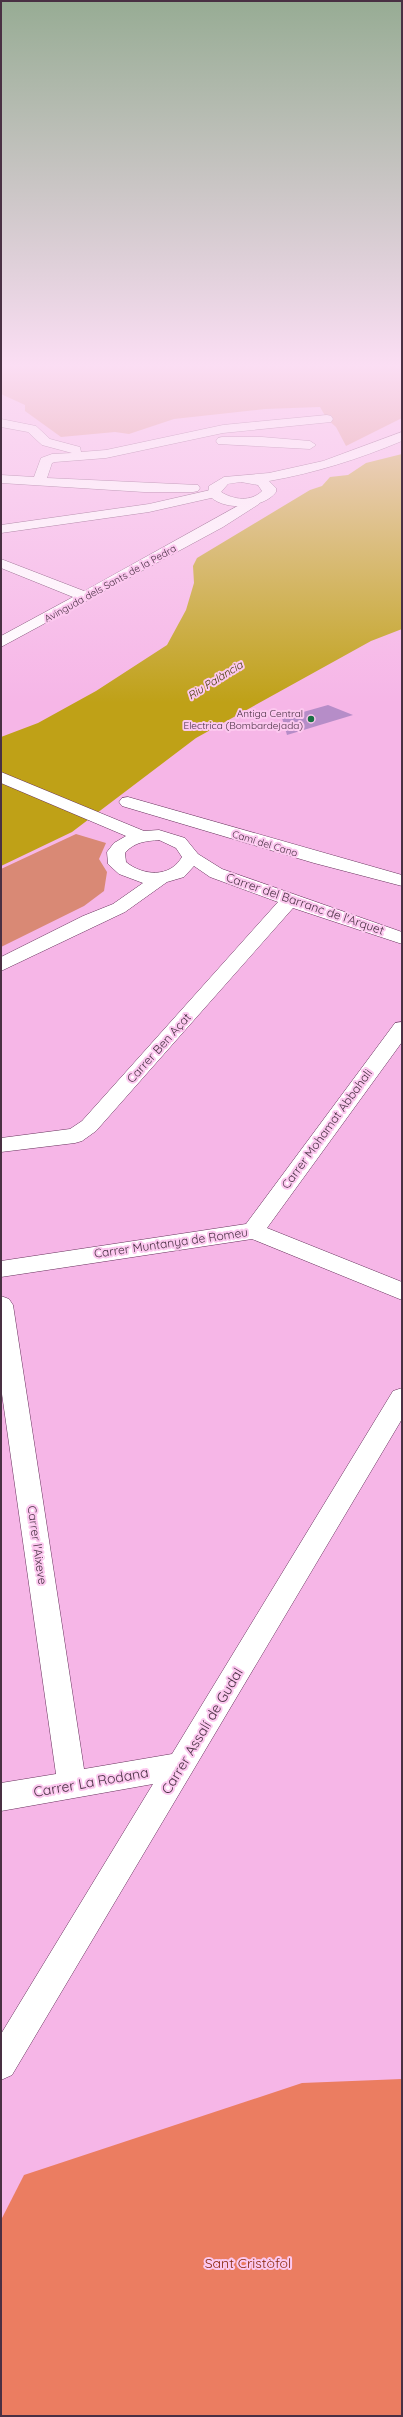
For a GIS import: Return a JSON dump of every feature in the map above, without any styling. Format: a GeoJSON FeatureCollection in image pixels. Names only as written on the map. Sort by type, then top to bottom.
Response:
{"type":"FeatureCollection","features":[{"type":"Feature","properties":{"kind":"street"},"geometry":{"type":"LineString","coordinates":[[39,482],[40,478]]}},
{"type":"Feature","properties":{"kind":"street"},"geometry":{"type":"LineString","coordinates":[[1,529],[149,508],[216,493],[224,480],[257,478]]}},
{"type":"Feature","properties":{"kind":"street","name":"Avinguda dels Sants de la Pedra"},"geometry":{"type":"LineString","coordinates":[[1,642],[218,524],[254,501],[266,496],[269,488],[291,478]]}},
{"type":"Feature","properties":{"kind":"street"},"geometry":{"type":"LineString","coordinates":[[1,479],[216,493],[237,502],[254,501]]}},
{"type":"Feature","properties":{"kind":"street"},"geometry":{"type":"LineString","coordinates":[[251,479],[262,482],[269,488]]}},
{"type":"Feature","properties":{"kind":"street"},"geometry":{"type":"LineString","coordinates":[[216,493],[223,512],[218,524]]}},
{"type":"Feature","properties":{"kind":"street"},"geometry":{"type":"LineString","coordinates":[[1,562],[85,597]]}},
{"type":"Feature","properties":{"kind":"street"},"geometry":{"type":"LineString","coordinates":[[1,628],[15,635]]}},
{"type":"Feature","properties":{"kind":"street"},"geometry":{"type":"LineString","coordinates":[[1,777],[142,836]]}},
{"type":"Feature","properties":{"kind":"street"},"geometry":{"type":"LineString","coordinates":[[1,789],[112,838],[120,847]]}},
{"type":"Feature","properties":{"kind":"street","name":"Camí del Cano"},"geometry":{"type":"LineString","coordinates":[[128,802],[320,859],[402,881]]}},
{"type":"Feature","properties":{"kind":"street"},"geometry":{"type":"LineString","coordinates":[[1,965],[90,920],[119,908],[163,877],[186,864],[187,847],[176,839],[159,835],[142,836],[129,840],[116,852],[117,864],[129,874],[140,877],[163,877]]}},
{"type":"Feature","properties":{"kind":"street","name":"Carrer del Barranc de l'Arquet"},"geometry":{"type":"LineString","coordinates":[[186,864],[209,870],[289,901],[402,938]]}},
{"type":"Feature","properties":{"kind":"street"},"geometry":{"type":"LineString","coordinates":[[90,920],[118,896],[129,874]]}},
{"type":"Feature","properties":{"kind":"street","name":"Carrer Ben Açat"},"geometry":{"type":"LineString","coordinates":[[1,1145],[75,1136],[89,1126],[289,901]]}},
{"type":"Feature","properties":{"kind":"street","name":"Carrer Mohamat Abbahali"},"geometry":{"type":"LineString","coordinates":[[253,1231],[402,1028]]}},
{"type":"Feature","properties":{"kind":"street","name":"Carrer Muntanya de Romeu"},"geometry":{"type":"LineString","coordinates":[[1,1269],[253,1231],[402,1291]]}},
{"type":"Feature","properties":{"kind":"street","name":"Carrer l'Aixeve"},"geometry":{"type":"LineString","coordinates":[[1,1305],[72,1785]]}},
{"type":"Feature","properties":{"kind":"street","name":"Carrer Assalí de Gudal"},"geometry":{"type":"LineString","coordinates":[[1,2064],[402,1398]]}},
{"type":"Feature","properties":{"kind":"street","name":"Carrer La Rodana"},"geometry":{"type":"LineString","coordinates":[[1,1797],[181,1766]]}},
{"type":"Feature","properties":{"kind":"shaded area"},"geometry":{"type":"Polygon","coordinates":[[[76,834],[106,843],[99,859],[107,872],[104,891],[84,906],[1,947],[1,869],[76,834]]]}},
{"type":"Feature","properties":{"kind":"green space","name":"Sant Cristòfol"},"geometry":{"type":"Polygon","coordinates":[[[402,2079],[402,2416],[1,2416],[1,2220],[24,2175],[302,2083],[402,2079]]]}},
{"type":"Feature","properties":{"kind":"water","name":"Riu Palància"},"geometry":{"type":"Polygon","coordinates":[[[329,478],[402,478],[402,629],[371,641],[196,738],[72,832],[1,866],[1,737],[38,723],[96,691],[167,645],[186,610],[194,583],[193,566],[197,558],[310,490],[322,486],[329,478]]]}},
{"type":"Feature","properties":{"kind":"building","name":"Antiga Central Electrica (Bombardejada)"},"geometry":{"type":"Polygon","coordinates":[[[328,705],[353,715],[287,735],[282,718],[328,705]]]}},
{"type":"Feature","properties":{"kind":"place","name":"Antiga Central Electrica (Bombardejada)"},"geometry":{"type":"Point","coordinates":[311,719]}}]}
